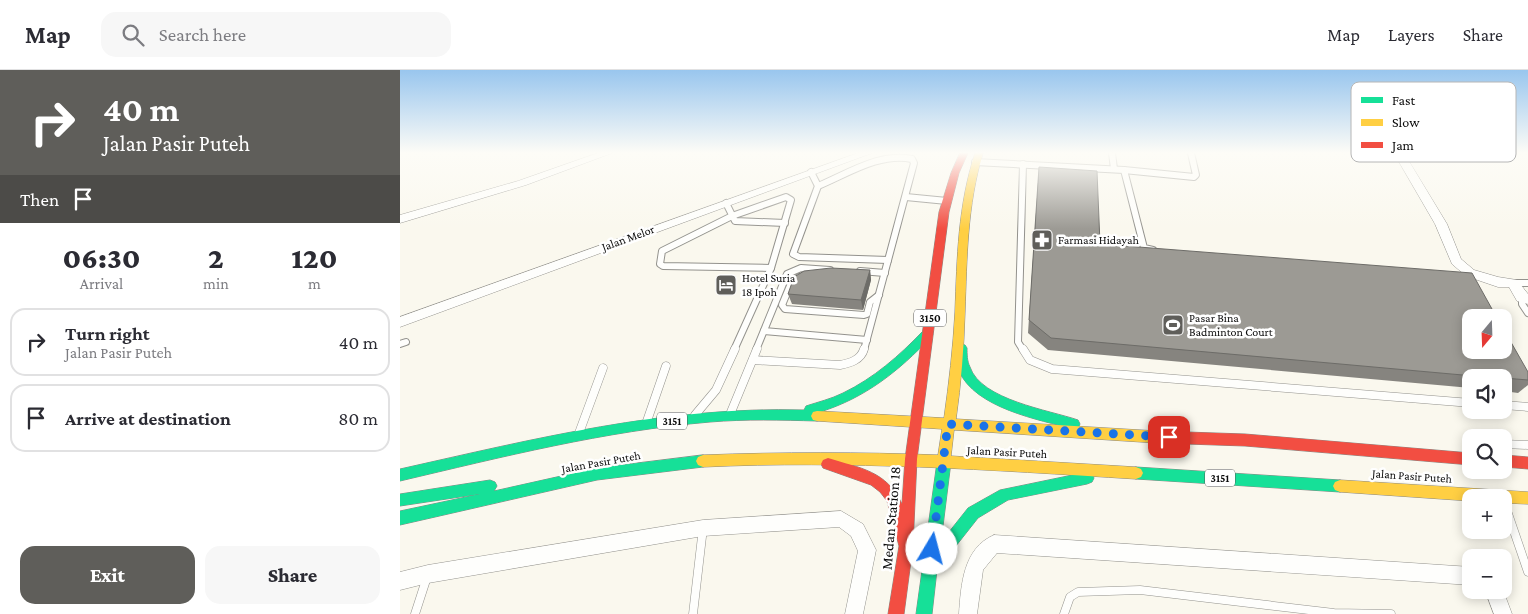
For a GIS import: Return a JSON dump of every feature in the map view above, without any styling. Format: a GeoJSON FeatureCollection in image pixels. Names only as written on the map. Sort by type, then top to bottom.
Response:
{"type":"FeatureCollection","features":[{"type":"Feature","properties":{"kind":"main road","name":"3150"},"geometry":{"type":"LineString","coordinates":[[915,424],[949,195],[955,178]]}},
{"type":"Feature","properties":{"kind":"main road","name":"3150"},"geometry":{"type":"LineString","coordinates":[[948,424],[958,338],[968,192],[972,178]]}},
{"type":"Feature","properties":{"kind":"main road"},"geometry":{"type":"LineString","coordinates":[[791,414],[832,405],[863,391],[892,371],[927,334]]}},
{"type":"Feature","properties":{"kind":"main road"},"geometry":{"type":"LineString","coordinates":[[958,338],[966,372],[990,396],[1025,410],[1112,435]]}},
{"type":"Feature","properties":{"kind":"main road","name":"Jalan Pasir Puteh"},"geometry":{"type":"LineString","coordinates":[[402,474],[578,435],[646,424],[729,415],[791,414],[915,424],[948,424],[1112,435],[1245,440],[1462,456]]}},
{"type":"Feature","properties":{"kind":"main road","name":"Medan Station 18"},"geometry":{"type":"LineString","coordinates":[[896,614],[906,546],[915,424]]}},
{"type":"Feature","properties":{"kind":"main road"},"geometry":{"type":"LineString","coordinates":[[924,614],[948,424]]}},
{"type":"Feature","properties":{"kind":"main road"},"geometry":{"type":"LineString","coordinates":[[798,457],[850,470],[886,486],[898,513],[906,546]]}},
{"type":"Feature","properties":{"kind":"main road","name":"Jalan Pasir Puteh"},"geometry":{"type":"LineString","coordinates":[[400,518],[597,474],[703,461],[798,457],[911,459],[1462,496]]}},
{"type":"Feature","properties":{"kind":"main road"},"geometry":{"type":"LineString","coordinates":[[1512,461],[1528,462]]}},
{"type":"Feature","properties":{"kind":"main road"},"geometry":{"type":"LineString","coordinates":[[930,567],[973,513],[1006,494],[1114,472]]}},
{"type":"Feature","properties":{"kind":"main road"},"geometry":{"type":"LineString","coordinates":[[400,500],[460,489],[597,474]]}},
{"type":"Feature","properties":{"kind":"main road","name":"Jalan Pasir Puteh"},"geometry":{"type":"LineString","coordinates":[[1512,499],[1528,498]]}},
{"type":"Feature","properties":{"kind":"street"},"geometry":{"type":"LineString","coordinates":[[400,219],[535,178]]}},
{"type":"Feature","properties":{"kind":"street","name":"Jalan Melor"},"geometry":{"type":"LineString","coordinates":[[400,322],[793,178]]}},
{"type":"Feature","properties":{"kind":"street"},"geometry":{"type":"LineString","coordinates":[[1414,178],[1441,224],[1456,261],[1462,268],[1475,275],[1498,282],[1513,284],[1525,299]]}},
{"type":"Feature","properties":{"kind":"street"},"geometry":{"type":"LineString","coordinates":[[400,581],[428,574],[704,528],[841,519],[857,530],[866,550],[854,614]]}},
{"type":"Feature","properties":{"kind":"street"},"geometry":{"type":"LineString","coordinates":[[968,614],[972,573],[984,552],[994,544],[1462,575]]}},
{"type":"Feature","properties":{"kind":"street"},"geometry":{"type":"LineString","coordinates":[[1497,599],[1502,614]]}},
{"type":"Feature","properties":{"kind":"lane"},"geometry":{"type":"LineString","coordinates":[[814,178],[818,186],[793,254],[799,257],[888,260]]}},
{"type":"Feature","properties":{"kind":"lane"},"geometry":{"type":"LineString","coordinates":[[818,186],[836,178]]}},
{"type":"Feature","properties":{"kind":"lane"},"geometry":{"type":"LineString","coordinates":[[753,360],[840,365],[852,363],[863,354],[910,178]]}},
{"type":"Feature","properties":{"kind":"lane"},"geometry":{"type":"LineString","coordinates":[[1023,178],[1018,342],[1030,360],[1052,369],[1462,402]]}},
{"type":"Feature","properties":{"kind":"lane"},"geometry":{"type":"LineString","coordinates":[[1126,178],[1144,248],[1158,250]]}},
{"type":"Feature","properties":{"kind":"lane"},"geometry":{"type":"LineString","coordinates":[[906,197],[949,195]]}},
{"type":"Feature","properties":{"kind":"lane"},"geometry":{"type":"LineString","coordinates":[[692,419],[716,390],[771,268],[791,200],[789,197],[732,216],[664,249],[661,266],[771,268]]}},
{"type":"Feature","properties":{"kind":"lane"},"geometry":{"type":"LineString","coordinates":[[726,203],[733,220],[738,222],[785,223]]}},
{"type":"Feature","properties":{"kind":"lane"},"geometry":{"type":"LineString","coordinates":[[729,415],[791,269],[798,267],[838,272],[806,273],[792,281],[782,306],[785,309],[864,315],[867,314],[870,302],[879,295]]}},
{"type":"Feature","properties":{"kind":"lane"},"geometry":{"type":"LineString","coordinates":[[856,273],[885,273]]}},
{"type":"Feature","properties":{"kind":"lane"},"geometry":{"type":"LineString","coordinates":[[1463,275],[1472,279]]}},
{"type":"Feature","properties":{"kind":"lane"},"geometry":{"type":"LineString","coordinates":[[1513,284],[1528,283]]}},
{"type":"Feature","properties":{"kind":"lane"},"geometry":{"type":"LineString","coordinates":[[1525,299],[1522,304],[1528,313]]}},
{"type":"Feature","properties":{"kind":"lane"},"geometry":{"type":"LineString","coordinates":[[764,331],[867,340]]}},
{"type":"Feature","properties":{"kind":"lane"},"geometry":{"type":"LineString","coordinates":[[646,424],[666,366]]}},
{"type":"Feature","properties":{"kind":"lane"},"geometry":{"type":"LineString","coordinates":[[578,435],[603,368]]}},
{"type":"Feature","properties":{"kind":"lane"},"geometry":{"type":"LineString","coordinates":[[1512,406],[1528,407]]}},
{"type":"Feature","properties":{"kind":"lane"},"geometry":{"type":"LineString","coordinates":[[1512,444],[1528,445]]}},
{"type":"Feature","properties":{"kind":"lane"},"geometry":{"type":"LineString","coordinates":[[1512,527],[1528,572]]}},
{"type":"Feature","properties":{"kind":"lane"},"geometry":{"type":"LineString","coordinates":[[693,614],[704,528]]}},
{"type":"Feature","properties":{"kind":"lane"},"geometry":{"type":"LineString","coordinates":[[414,614],[428,574]]}},
{"type":"Feature","properties":{"kind":"lane"},"geometry":{"type":"LineString","coordinates":[[1064,614],[1070,597],[1078,592],[1140,590],[1334,613],[1391,614]]}},
{"type":"Feature","properties":{"kind":"building"},"geometry":{"type":"Polygon","coordinates":[[[1038,178],[1097,178],[1100,244],[1472,273],[1492,309],[1462,309],[1462,359],[1512,359],[1512,344],[1528,372],[1528,380],[1512,379],[1512,369],[1462,369],[1462,375],[1051,338],[1029,320],[1038,178]]]}},
{"type":"Feature","properties":{"kind":"building"},"geometry":{"type":"Polygon","coordinates":[[[831,268],[870,270],[861,300],[788,294],[794,277],[804,271],[831,268]]]}},
{"type":"Feature","properties":{"kind":"traffic: fast"},"geometry":{"type":"LineString","coordinates":[[810,410],[845,398],[874,381],[901,360],[927,334]]}},
{"type":"Feature","properties":{"kind":"traffic: fast"},"geometry":{"type":"LineString","coordinates":[[961,348],[965,371],[972,382],[984,391],[1030,412],[1074,424]]}},
{"type":"Feature","properties":{"kind":"traffic: fast"},"geometry":{"type":"LineString","coordinates":[[400,475],[555,440],[659,422],[764,414],[817,416]]}},
{"type":"Feature","properties":{"kind":"traffic: fast"},"geometry":{"type":"LineString","coordinates":[[400,518],[597,474],[703,461]]}},
{"type":"Feature","properties":{"kind":"traffic: fast"},"geometry":{"type":"LineString","coordinates":[[924,614],[944,462]]}},
{"type":"Feature","properties":{"kind":"traffic: fast"},"geometry":{"type":"LineString","coordinates":[[1136,473],[1340,486]]}},
{"type":"Feature","properties":{"kind":"traffic: fast"},"geometry":{"type":"LineString","coordinates":[[930,567],[973,513],[1005,494],[1087,478]]}},
{"type":"Feature","properties":{"kind":"traffic: fast"},"geometry":{"type":"LineString","coordinates":[[400,500],[490,486]]}},
{"type":"Feature","properties":{"kind":"traffic: slow"},"geometry":{"type":"LineString","coordinates":[[944,462],[958,350],[964,220],[971,178]]}},
{"type":"Feature","properties":{"kind":"traffic: slow"},"geometry":{"type":"LineString","coordinates":[[817,416],[1157,437]]}},
{"type":"Feature","properties":{"kind":"traffic: slow"},"geometry":{"type":"LineString","coordinates":[[703,461],[866,458],[1136,473]]}},
{"type":"Feature","properties":{"kind":"traffic: slow"},"geometry":{"type":"LineString","coordinates":[[1340,486],[1528,498]]}},
{"type":"Feature","properties":{"kind":"traffic: jam"},"geometry":{"type":"LineString","coordinates":[[911,459],[944,212],[953,178]]}},
{"type":"Feature","properties":{"kind":"traffic: jam"},"geometry":{"type":"LineString","coordinates":[[1157,437],[1245,440],[1462,458]]}},
{"type":"Feature","properties":{"kind":"traffic: jam"},"geometry":{"type":"LineString","coordinates":[[896,614],[906,546],[911,459]]}},
{"type":"Feature","properties":{"kind":"traffic: jam"},"geometry":{"type":"LineString","coordinates":[[1512,462],[1528,463]]}},
{"type":"Feature","properties":{"kind":"traffic: jam"},"geometry":{"type":"LineString","coordinates":[[828,464],[864,475],[885,488],[892,497],[897,509],[906,546]]}},
{"type":"Feature","properties":{"kind":"place","name":"Farmasi Hidayah"},"geometry":{"type":"Point","coordinates":[1042,240]}},
{"type":"Feature","properties":{"kind":"place","name":"Hotel Suria 18 Ipoh"},"geometry":{"type":"Point","coordinates":[726,285]}},
{"type":"Feature","properties":{"kind":"place","name":"Pasar Bina Badminton Court"},"geometry":{"type":"Point","coordinates":[1173,325]}},
{"type":"Feature","properties":{"kind":"route"},"geometry":{"type":"LineString","coordinates":[[932,549],[948,424],[1169,437]]}}]}
